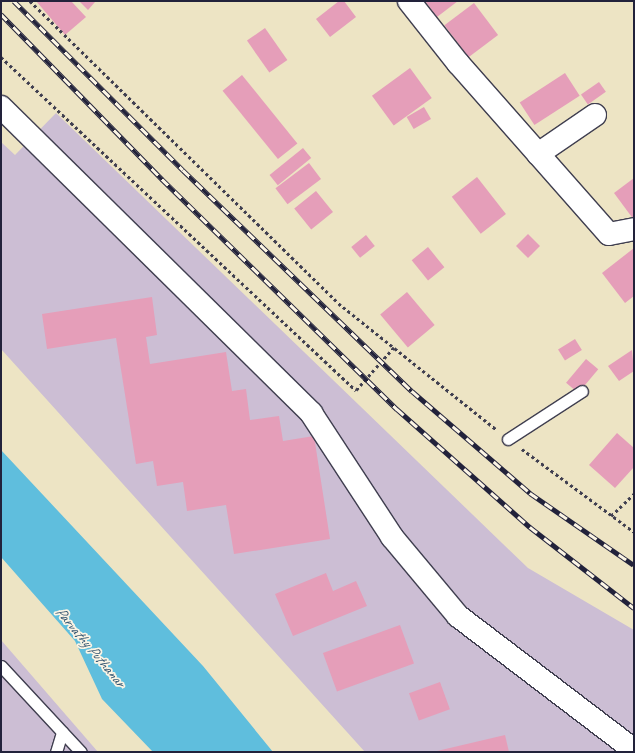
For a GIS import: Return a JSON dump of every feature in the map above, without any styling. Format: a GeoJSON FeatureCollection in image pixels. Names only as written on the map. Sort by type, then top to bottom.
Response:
{"type":"FeatureCollection","features":[{"type":"Feature","properties":{"kind":"street"},"geometry":{"type":"LineString","coordinates":[[410,1],[458,63],[609,234],[634,229]]}},
{"type":"Feature","properties":{"kind":"street"},"geometry":{"type":"LineString","coordinates":[[1,107],[311,413],[392,537],[458,616],[634,750]]}},
{"type":"Feature","properties":{"kind":"street"},"geometry":{"type":"LineString","coordinates":[[538,154],[595,115]]}},
{"type":"Feature","properties":{"kind":"lane"},"geometry":{"type":"LineString","coordinates":[[508,439],[582,390]]}},
{"type":"Feature","properties":{"kind":"lane"},"geometry":{"type":"LineString","coordinates":[[1,666],[82,752]]}},
{"type":"Feature","properties":{"kind":"lane"},"geometry":{"type":"LineString","coordinates":[[56,752],[62,732]]}},
{"type":"Feature","properties":{"kind":"path"},"geometry":{"type":"LineString","coordinates":[[30,1],[343,307],[508,439],[634,532]]}},
{"type":"Feature","properties":{"kind":"path"},"geometry":{"type":"LineString","coordinates":[[1,57],[356,390],[394,347]]}},
{"type":"Feature","properties":{"kind":"path"},"geometry":{"type":"LineString","coordinates":[[611,516],[634,494]]}},
{"type":"Feature","properties":{"kind":"shaded area"},"geometry":{"type":"Polygon","coordinates":[[[56,113],[528,568],[634,630],[634,752],[365,752],[1,349],[1,142],[15,155],[56,113]]]}},
{"type":"Feature","properties":{"kind":"shaded area"},"geometry":{"type":"Polygon","coordinates":[[[1,640],[98,752],[1,752],[1,640]]]}},
{"type":"Feature","properties":{"kind":"water","name":"Parvathy Puthanar"},"geometry":{"type":"Polygon","coordinates":[[[1,450],[203,666],[273,752],[153,752],[102,699],[75,641],[1,557],[1,450]]]}},
{"type":"Feature","properties":{"kind":"building"},"geometry":{"type":"Polygon","coordinates":[[[36,1],[71,1],[86,17],[65,35],[36,1]]]}},
{"type":"Feature","properties":{"kind":"building"},"geometry":{"type":"Polygon","coordinates":[[[79,1],[94,1],[95,2],[88,10],[79,1]]]}},
{"type":"Feature","properties":{"kind":"building"},"geometry":{"type":"Polygon","coordinates":[[[339,1],[344,1],[356,17],[330,37],[316,19],[339,1]]]}},
{"type":"Feature","properties":{"kind":"building"},"geometry":{"type":"Polygon","coordinates":[[[425,1],[458,1],[437,17],[425,1]]]}},
{"type":"Feature","properties":{"kind":"building"},"geometry":{"type":"Polygon","coordinates":[[[474,3],[498,35],[469,57],[444,25],[474,3]]]}},
{"type":"Feature","properties":{"kind":"building"},"geometry":{"type":"Polygon","coordinates":[[[265,28],[287,60],[269,73],[247,41],[265,28]]]}},
{"type":"Feature","properties":{"kind":"building"},"geometry":{"type":"Polygon","coordinates":[[[410,68],[432,98],[394,126],[372,96],[410,68]]]}},
{"type":"Feature","properties":{"kind":"building"},"geometry":{"type":"Polygon","coordinates":[[[565,73],[580,96],[534,125],[520,102],[565,73]]]}},
{"type":"Feature","properties":{"kind":"building"},"geometry":{"type":"Polygon","coordinates":[[[242,75],[297,143],[278,159],[223,91],[242,75]]]}},
{"type":"Feature","properties":{"kind":"building"},"geometry":{"type":"Polygon","coordinates":[[[599,82],[606,92],[588,104],[581,95],[599,82]]]}},
{"type":"Feature","properties":{"kind":"building"},"geometry":{"type":"Polygon","coordinates":[[[424,107],[431,119],[414,129],[407,117],[424,107]]]}},
{"type":"Feature","properties":{"kind":"building"},"geometry":{"type":"Polygon","coordinates":[[[303,148],[311,158],[278,185],[270,175],[303,148]]]}},
{"type":"Feature","properties":{"kind":"building"},"geometry":{"type":"Polygon","coordinates":[[[309,163],[321,179],[287,204],[275,188],[309,163]]]}},
{"type":"Feature","properties":{"kind":"building"},"geometry":{"type":"Polygon","coordinates":[[[477,177],[506,214],[481,234],[452,197],[477,177]]]}},
{"type":"Feature","properties":{"kind":"building"},"geometry":{"type":"Polygon","coordinates":[[[634,178],[634,220],[614,193],[634,178]]]}},
{"type":"Feature","properties":{"kind":"building"},"geometry":{"type":"Polygon","coordinates":[[[316,191],[333,212],[311,230],[294,209],[316,191]]]}},
{"type":"Feature","properties":{"kind":"building"},"geometry":{"type":"Polygon","coordinates":[[[528,234],[540,246],[528,258],[516,246],[528,234]]]}},
{"type":"Feature","properties":{"kind":"building"},"geometry":{"type":"Polygon","coordinates":[[[366,235],[375,246],[360,258],[351,247],[366,235]]]}},
{"type":"Feature","properties":{"kind":"building"},"geometry":{"type":"Polygon","coordinates":[[[428,247],[444,267],[428,280],[412,260],[428,247]]]}},
{"type":"Feature","properties":{"kind":"building"},"geometry":{"type":"Polygon","coordinates":[[[634,248],[634,296],[625,303],[602,273],[634,248]]]}},
{"type":"Feature","properties":{"kind":"building"},"geometry":{"type":"Polygon","coordinates":[[[407,292],[435,325],[408,347],[380,314],[407,292]]]}},
{"type":"Feature","properties":{"kind":"building"},"geometry":{"type":"Polygon","coordinates":[[[152,297],[157,335],[146,337],[150,364],[226,352],[232,391],[246,389],[250,420],[279,416],[283,441],[314,436],[330,539],[234,554],[226,505],[187,511],[183,482],[157,486],[153,461],[136,464],[116,338],[47,349],[42,314],[152,297]]]}},
{"type":"Feature","properties":{"kind":"building"},"geometry":{"type":"Polygon","coordinates":[[[575,339],[582,350],[565,361],[558,350],[575,339]]]}},
{"type":"Feature","properties":{"kind":"building"},"geometry":{"type":"Polygon","coordinates":[[[632,350],[634,371],[619,381],[608,366],[632,350]]]}},
{"type":"Feature","properties":{"kind":"building"},"geometry":{"type":"Polygon","coordinates":[[[586,359],[598,369],[578,393],[566,383],[586,359]]]}},
{"type":"Feature","properties":{"kind":"building"},"geometry":{"type":"Polygon","coordinates":[[[617,433],[634,448],[634,467],[615,488],[589,465],[617,433]]]}},
{"type":"Feature","properties":{"kind":"building"},"geometry":{"type":"Polygon","coordinates":[[[326,573],[333,591],[356,581],[367,606],[293,636],[275,594],[326,573]]]}},
{"type":"Feature","properties":{"kind":"building"},"geometry":{"type":"Polygon","coordinates":[[[400,625],[414,664],[337,692],[323,653],[400,625]]]}},
{"type":"Feature","properties":{"kind":"building"},"geometry":{"type":"Polygon","coordinates":[[[440,682],[450,709],[419,721],[409,693],[440,682]]]}},
{"type":"Feature","properties":{"kind":"building"},"geometry":{"type":"Polygon","coordinates":[[[505,735],[509,752],[437,752],[437,751],[505,735]]]}},
{"type":"Feature","properties":{"kind":"railway"},"geometry":{"type":"LineString","coordinates":[[14,1],[183,170],[412,391],[530,493],[634,565]]}},
{"type":"Feature","properties":{"kind":"railway"},"geometry":{"type":"LineString","coordinates":[[1,14],[162,179],[397,409],[530,527],[634,608]]}}]}
